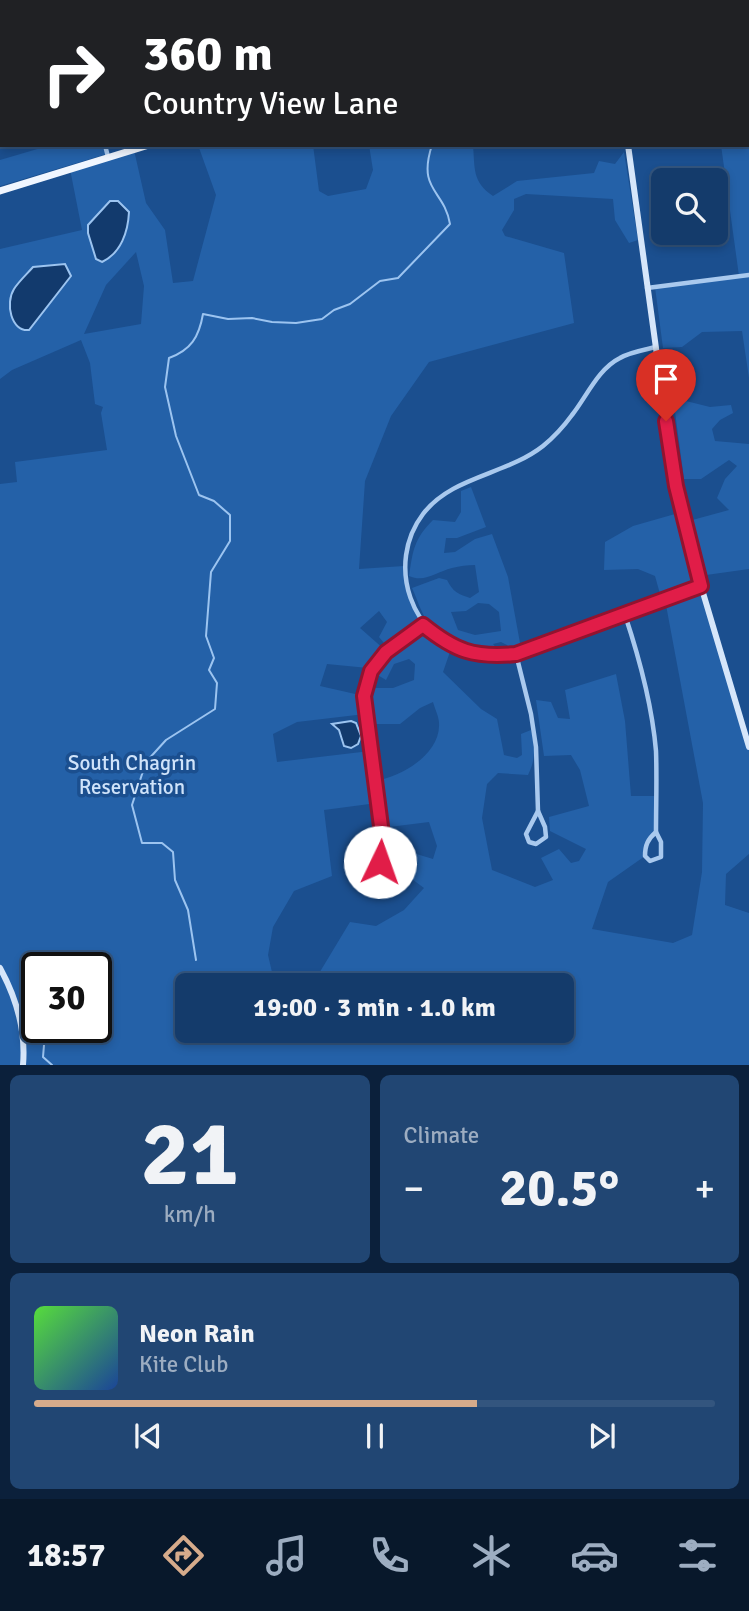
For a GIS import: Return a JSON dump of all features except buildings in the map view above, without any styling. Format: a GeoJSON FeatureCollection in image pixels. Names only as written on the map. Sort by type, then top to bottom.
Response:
{"type":"FeatureCollection","features":[{"type":"Feature","properties":{"kind":"main road"},"geometry":{"type":"LineString","coordinates":[[0,191],[142,147]]}},
{"type":"Feature","properties":{"kind":"main road"},"geometry":{"type":"LineString","coordinates":[[628,147],[676,486],[701,586],[749,747]]}},
{"type":"Feature","properties":{"kind":"main road"},"geometry":{"type":"LineString","coordinates":[[0,968],[20,1014],[23,1065]]}},
{"type":"Feature","properties":{"kind":"street"},"geometry":{"type":"LineString","coordinates":[[106,147],[108,157]]}},
{"type":"Feature","properties":{"kind":"street"},"geometry":{"type":"LineString","coordinates":[[648,288],[749,275]]}},
{"type":"Feature","properties":{"kind":"street"},"geometry":{"type":"LineString","coordinates":[[656,347],[620,358],[606,367],[571,416],[553,436],[526,457],[465,483],[432,504],[413,530],[404,577],[408,594],[423,625],[452,646],[470,654],[488,656],[516,654],[701,586]]}},
{"type":"Feature","properties":{"kind":"street"},"geometry":{"type":"LineString","coordinates":[[625,615],[642,666],[652,719],[657,776],[656,832],[663,850],[658,859],[650,861],[645,856],[645,849],[647,842],[656,832]]}},
{"type":"Feature","properties":{"kind":"street"},"geometry":{"type":"LineString","coordinates":[[382,834],[376,844],[377,855],[380,862],[387,862],[392,859],[393,852],[390,842],[382,834],[364,696],[371,671],[386,652],[423,625]]}},
{"type":"Feature","properties":{"kind":"street"},"geometry":{"type":"LineString","coordinates":[[516,654],[535,736],[538,811],[547,837],[536,844],[529,842],[526,834],[538,811]]}},
{"type":"Feature","properties":{"kind":"green space"},"geometry":{"type":"Polygon","coordinates":[[[44,147],[105,147],[107,154],[0,186],[0,160],[44,147]]]}},
{"type":"Feature","properties":{"kind":"green space","name":"South Chagrin Reservation"},"geometry":{"type":"Polygon","coordinates":[[[199,147],[313,147],[319,191],[328,196],[366,189],[373,170],[369,147],[473,147],[478,180],[493,196],[517,181],[594,173],[599,161],[615,164],[624,152],[638,240],[629,243],[615,220],[613,199],[526,194],[514,199],[514,210],[502,230],[505,236],[564,253],[574,323],[429,362],[391,416],[365,481],[359,569],[404,566],[404,577],[423,624],[452,646],[443,672],[481,709],[497,719],[504,755],[517,758],[522,755],[521,734],[531,730],[534,753],[528,775],[498,773],[487,784],[482,818],[492,870],[535,887],[553,880],[541,858],[559,849],[571,863],[579,861],[586,849],[550,831],[549,817],[589,806],[580,770],[571,755],[544,756],[536,700],[551,702],[558,718],[570,719],[565,690],[616,674],[625,721],[631,796],[656,796],[656,832],[651,837],[645,856],[608,882],[592,929],[673,943],[692,935],[702,872],[703,803],[666,605],[669,599],[662,601],[655,576],[638,569],[604,570],[605,542],[633,526],[675,514],[685,522],[729,510],[717,498],[725,479],[737,466],[729,460],[701,479],[684,479],[675,412],[686,401],[710,407],[731,405],[733,413],[720,420],[712,429],[715,441],[749,444],[749,569],[699,576],[749,747],[749,854],[726,874],[725,905],[749,913],[749,1065],[0,1065],[0,484],[17,482],[15,462],[107,450],[101,413],[103,407],[95,404],[90,363],[81,340],[12,370],[0,379],[0,249],[82,230],[70,169],[134,150],[146,203],[165,230],[173,283],[193,281],[216,195],[199,147]],[[136,252],[106,285],[84,334],[141,324],[144,286],[136,252]],[[379,611],[360,628],[385,650],[368,668],[327,664],[320,686],[364,696],[365,714],[297,722],[273,734],[277,762],[370,751],[375,781],[396,775],[426,754],[438,734],[438,716],[433,702],[420,708],[400,724],[369,724],[369,688],[393,688],[414,680],[415,664],[409,659],[394,664],[386,680],[371,671],[389,649],[379,637],[387,622],[379,611]],[[377,803],[324,810],[332,876],[294,891],[273,927],[268,955],[272,973],[175,973],[175,1043],[574,1043],[574,973],[319,973],[350,922],[376,926],[404,910],[424,888],[393,865],[400,849],[433,859],[437,846],[429,822],[381,828],[377,803]]]}},
{"type":"Feature","properties":{"kind":"green space"},"geometry":{"type":"Polygon","coordinates":[[[721,147],[749,147],[749,378],[742,331],[702,332],[682,347],[663,348],[655,287],[739,276],[728,196],[728,168],[724,168],[721,147]]]}},
{"type":"Feature","properties":{"kind":"green space"},"geometry":{"type":"Polygon","coordinates":[[[471,487],[486,527],[457,538],[446,538],[444,553],[455,552],[475,539],[492,534],[508,577],[520,643],[519,649],[512,652],[501,642],[493,644],[498,650],[489,652],[469,650],[451,642],[426,619],[412,588],[439,578],[447,580],[454,590],[466,597],[470,598],[479,592],[475,565],[452,568],[425,578],[409,576],[418,539],[433,520],[455,522],[461,512],[461,491],[471,487]],[[478,603],[466,611],[451,612],[458,630],[475,635],[501,631],[499,612],[489,604],[478,603]]]}},
{"type":"Feature","properties":{"kind":"shaded area"},"geometry":{"type":"Polygon","coordinates":[[[110,201],[118,201],[129,212],[128,220],[119,247],[102,262],[96,259],[88,225],[110,201]]]}},
{"type":"Feature","properties":{"kind":"shaded area"},"geometry":{"type":"Polygon","coordinates":[[[65,264],[71,276],[29,330],[18,326],[10,309],[11,295],[16,286],[33,267],[65,264]]]}},
{"type":"Feature","properties":{"kind":"shaded area"},"geometry":{"type":"Polygon","coordinates":[[[351,721],[356,723],[361,736],[358,744],[351,748],[344,746],[339,730],[332,724],[351,721]]]}},
{"type":"Feature","properties":{"kind":"waterway"},"geometry":{"type":"LineString","coordinates":[[196,960],[188,910],[175,880],[173,852],[162,843],[142,843],[132,805],[146,762],[166,740],[215,709],[217,683],[209,670],[214,658],[206,636],[211,572],[230,541],[230,515],[214,501],[199,495],[176,436],[165,387],[169,358],[193,342],[203,314],[272,322],[296,323],[322,319],[334,310],[350,304],[380,281],[398,278],[450,224],[443,203],[430,181],[428,160],[431,147]]}},
{"type":"Feature","properties":{"kind":"waterway"},"geometry":{"type":"LineString","coordinates":[[44,1045],[43,1057],[52,1065]]}},
{"type":"Feature","properties":{"kind":"route"},"geometry":{"type":"LineString","coordinates":[[380,862],[376,844],[382,834],[364,696],[371,671],[386,652],[423,625],[452,646],[470,654],[516,654],[701,586],[676,486],[666,421]]}}]}
